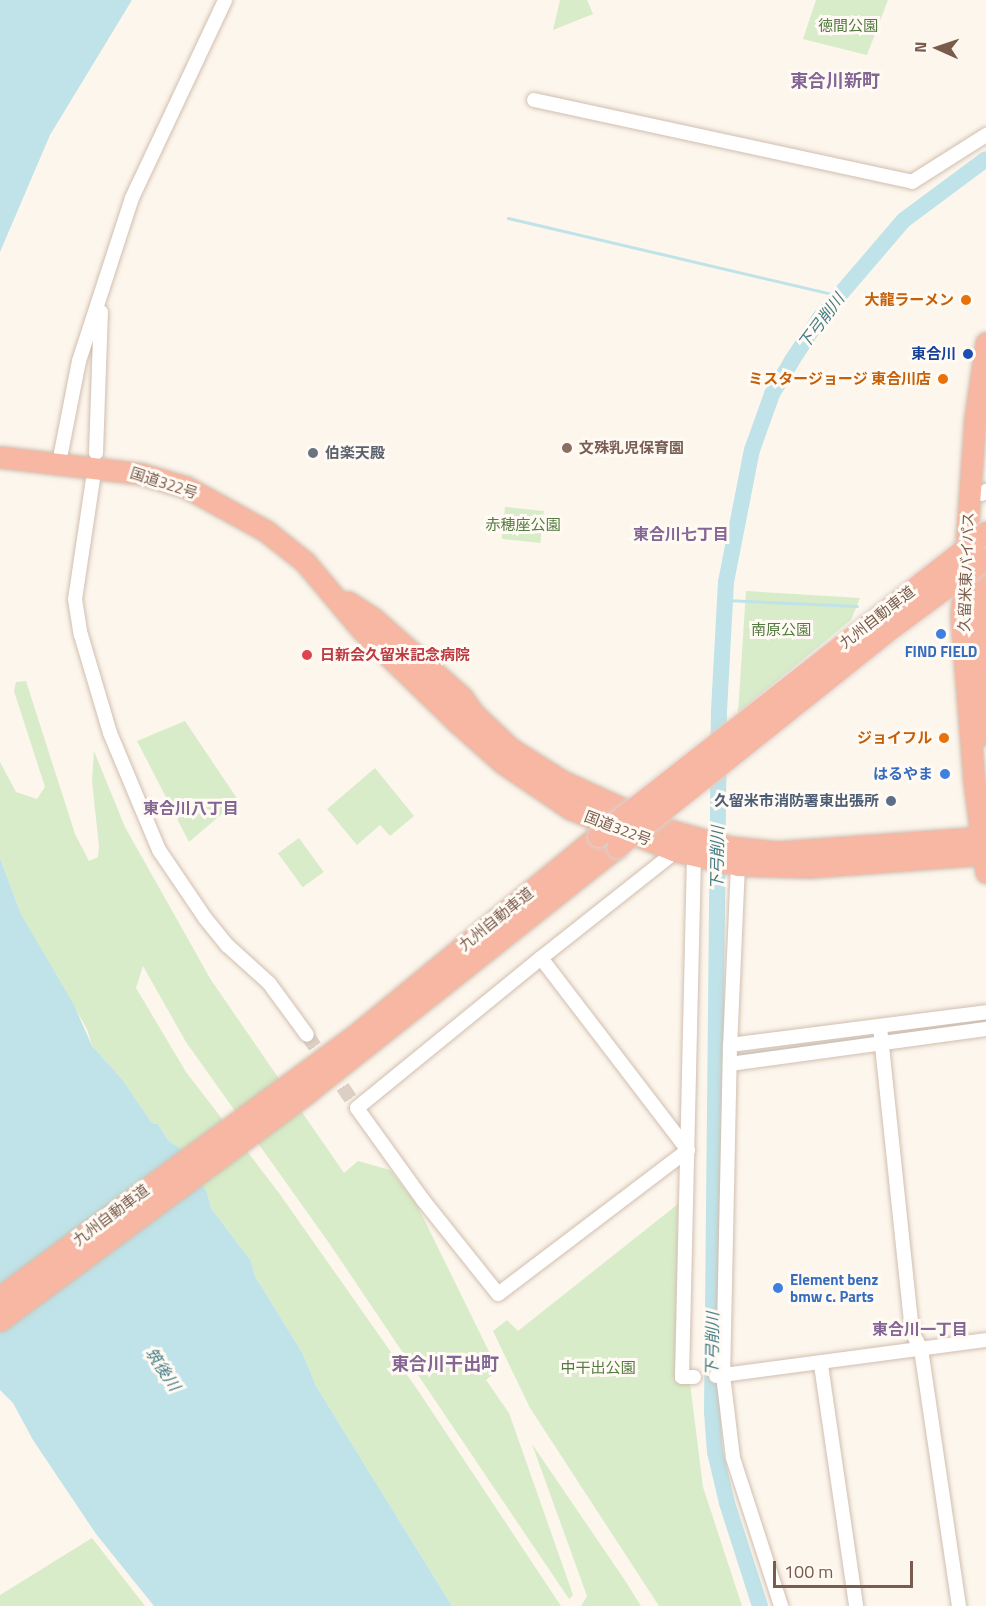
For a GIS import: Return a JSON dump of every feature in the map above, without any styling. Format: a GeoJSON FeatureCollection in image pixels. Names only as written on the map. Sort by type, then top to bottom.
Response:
{"type":"FeatureCollection","features":[{"type":"Feature","properties":{"kind":"highway","name":"久留米東バイパス"},"geometry":{"type":"LineString","coordinates":[[985,851],[975,418],[986,343]]}},
{"type":"Feature","properties":{"kind":"highway","name":"久留米東バイパス"},"geometry":{"type":"LineString","coordinates":[[986,454],[978,613],[986,734]]}},
{"type":"Feature","properties":{"kind":"highway","name":"国道322号"},"geometry":{"type":"LineString","coordinates":[[0,457],[128,471],[186,487],[266,531],[305,562],[362,630],[503,763],[571,809],[732,859],[822,852],[985,851]]}},
{"type":"Feature","properties":{"kind":"highway","name":"九州自動車道"},"geometry":{"type":"LineString","coordinates":[[0,1297],[303,1083],[359,1032],[598,836],[986,532]]}},
{"type":"Feature","properties":{"kind":"highway","name":"九州自動車道"},"geometry":{"type":"LineString","coordinates":[[0,1320],[303,1083],[617,847],[894,626],[986,558]]}},
{"type":"Feature","properties":{"kind":"street"},"geometry":{"type":"LineString","coordinates":[[54,463],[76,371],[99,294],[132,198],[225,0]]}},
{"type":"Feature","properties":{"kind":"street"},"geometry":{"type":"LineString","coordinates":[[534,100],[912,182],[986,135]]}},
{"type":"Feature","properties":{"kind":"street"},"geometry":{"type":"LineString","coordinates":[[96,453],[99,294]]}},
{"type":"Feature","properties":{"kind":"street"},"geometry":{"type":"LineString","coordinates":[[93,479],[75,599],[81,635],[110,734],[159,850],[205,918],[228,946],[268,983],[307,1035]]}},
{"type":"Feature","properties":{"kind":"street"},"geometry":{"type":"LineString","coordinates":[[687,1150],[498,1294],[423,1200],[357,1108],[540,958],[692,848]]}},
{"type":"Feature","properties":{"kind":"street"},"geometry":{"type":"LineString","coordinates":[[692,848],[682,1377],[693,1377]]}},
{"type":"Feature","properties":{"kind":"street"},"geometry":{"type":"LineString","coordinates":[[732,859],[730,1064],[719,1376],[733,1458],[781,1606]]}},
{"type":"Feature","properties":{"kind":"street"},"geometry":{"type":"LineString","coordinates":[[540,958],[687,1150]]}},
{"type":"Feature","properties":{"kind":"street"},"geometry":{"type":"LineString","coordinates":[[730,1045],[986,1012]]}},
{"type":"Feature","properties":{"kind":"street"},"geometry":{"type":"LineString","coordinates":[[880,1027],[912,1332],[921,1349],[959,1606]]}},
{"type":"Feature","properties":{"kind":"street"},"geometry":{"type":"LineString","coordinates":[[730,1064],[986,1029]]}},
{"type":"Feature","properties":{"kind":"street"},"geometry":{"type":"LineString","coordinates":[[719,1376],[821,1365],[986,1340]]}},
{"type":"Feature","properties":{"kind":"street"},"geometry":{"type":"LineString","coordinates":[[821,1365],[856,1606]]}},
{"type":"Feature","properties":{"kind":"green space"},"geometry":{"type":"Polygon","coordinates":[[[560,0],[587,0],[593,14],[553,30],[560,0]]]}},
{"type":"Feature","properties":{"kind":"green space","name":"徳間公園"},"geometry":{"type":"Polygon","coordinates":[[[816,0],[888,0],[867,55],[803,39],[816,0]]]}},
{"type":"Feature","properties":{"kind":"green space","name":"赤穂座公園"},"geometry":{"type":"Polygon","coordinates":[[[505,507],[544,511],[540,543],[502,539],[505,507]]]}},
{"type":"Feature","properties":{"kind":"green space","name":"南原公園"},"geometry":{"type":"Polygon","coordinates":[[[746,591],[860,598],[851,620],[738,713],[746,591]]]}},
{"type":"Feature","properties":{"kind":"green space"},"geometry":{"type":"Polygon","coordinates":[[[26,681],[75,834],[89,861],[98,857],[99,846],[92,782],[94,751],[125,827],[211,980],[344,1173],[358,1161],[390,1170],[417,1205],[498,1370],[486,1380],[509,1413],[573,1595],[569,1599],[329,1243],[186,1042],[143,966],[136,988],[186,1072],[279,1193],[419,1392],[561,1606],[452,1606],[316,1386],[303,1354],[255,1276],[251,1261],[211,1208],[207,1192],[181,1149],[168,1140],[158,1124],[152,1123],[122,1079],[92,1046],[87,1029],[21,914],[0,858],[0,762],[16,792],[37,799],[45,787],[14,691],[16,682],[26,681]]]}},
{"type":"Feature","properties":{"kind":"green space"},"geometry":{"type":"Polygon","coordinates":[[[185,721],[238,800],[189,842],[137,741],[185,721]]]}},
{"type":"Feature","properties":{"kind":"green space"},"geometry":{"type":"Polygon","coordinates":[[[375,768],[414,816],[390,836],[380,825],[357,845],[327,809],[375,768]]]}},
{"type":"Feature","properties":{"kind":"green space"},"geometry":{"type":"Polygon","coordinates":[[[299,838],[324,872],[303,887],[278,853],[299,838]]]}},
{"type":"Feature","properties":{"kind":"green space","name":"中干出公園"},"geometry":{"type":"Polygon","coordinates":[[[678,1204],[675,1382],[690,1383],[703,1487],[742,1606],[659,1606],[530,1408],[493,1331],[507,1320],[518,1331],[678,1204]]]}},
{"type":"Feature","properties":{"kind":"green space"},"geometry":{"type":"Polygon","coordinates":[[[532,1444],[641,1606],[581,1606],[587,1596],[532,1444]]]}},
{"type":"Feature","properties":{"kind":"green space"},"geometry":{"type":"Polygon","coordinates":[[[92,1538],[145,1606],[0,1606],[0,1595],[92,1538]]]}},
{"type":"Feature","properties":{"kind":"water"},"geometry":{"type":"Polygon","coordinates":[[[0,0],[132,0],[50,135],[0,252],[0,0]]]}},
{"type":"Feature","properties":{"kind":"water","name":"筑後川"},"geometry":{"type":"Polygon","coordinates":[[[0,858],[21,914],[74,1005],[92,1046],[122,1079],[152,1123],[158,1124],[168,1140],[181,1149],[207,1192],[211,1208],[251,1261],[255,1276],[303,1354],[316,1386],[452,1606],[154,1606],[96,1534],[33,1440],[13,1403],[0,1390],[0,858]]]}},
{"type":"Feature","properties":{"kind":"waterway","name":"下弓削川"},"geometry":{"type":"LineString","coordinates":[[760,1606],[727,1503],[715,1452],[712,1412],[719,711],[726,582],[752,450],[772,394],[791,362],[819,319],[904,220],[986,159]]}},
{"type":"Feature","properties":{"kind":"waterway"},"geometry":{"type":"LineString","coordinates":[[508,218],[840,296]]}},
{"type":"Feature","properties":{"kind":"waterway"},"geometry":{"type":"LineString","coordinates":[[725,600],[857,606]]}},
{"type":"Feature","properties":{"kind":"waterway"},"geometry":{"type":"LineString","coordinates":[[884,1035],[986,1021]]}},
{"type":"Feature","properties":{"kind":"waterway"},"geometry":{"type":"LineString","coordinates":[[735,1055],[877,1036]]}},
{"type":"Feature","properties":{"kind":"waterway"},"geometry":{"type":"LineString","coordinates":[[716,1057],[726,1056]]}},
{"type":"Feature","properties":{"kind":"tunnel"},"geometry":{"type":"LineString","coordinates":[[307,1035],[357,1108]]}},
{"type":"Feature","properties":{"kind":"place","name":"大龍ラーメン"},"geometry":{"type":"Point","coordinates":[966,300]}},
{"type":"Feature","properties":{"kind":"place","name":"東合川"},"geometry":{"type":"Point","coordinates":[968,354]}},
{"type":"Feature","properties":{"kind":"place","name":"ミスタージョージ 東合川店"},"geometry":{"type":"Point","coordinates":[943,379]}},
{"type":"Feature","properties":{"kind":"place","name":"文殊乳児保育園"},"geometry":{"type":"Point","coordinates":[567,448]}},
{"type":"Feature","properties":{"kind":"place","name":"伯楽天殿"},"geometry":{"type":"Point","coordinates":[313,453]}},
{"type":"Feature","properties":{"kind":"place","name":"FIND FIELD"},"geometry":{"type":"Point","coordinates":[941,634]}},
{"type":"Feature","properties":{"kind":"place","name":"日新会久留米記念病院"},"geometry":{"type":"Point","coordinates":[307,655]}},
{"type":"Feature","properties":{"kind":"place","name":"ジョイフル"},"geometry":{"type":"Point","coordinates":[944,738]}},
{"type":"Feature","properties":{"kind":"place","name":"はるやま"},"geometry":{"type":"Point","coordinates":[945,774]}},
{"type":"Feature","properties":{"kind":"place","name":"久留米市消防署東出張所"},"geometry":{"type":"Point","coordinates":[891,801]}},
{"type":"Feature","properties":{"kind":"place","name":"Element benz bmw c. Parts"},"geometry":{"type":"Point","coordinates":[778,1288]}},
{"type":"Feature","properties":{"kind":"district","name":"東合川新町"},"geometry":{"type":"Point","coordinates":[835,81]}},
{"type":"Feature","properties":{"kind":"district","name":"東合川七丁目"},"geometry":{"type":"Point","coordinates":[681,534]}},
{"type":"Feature","properties":{"kind":"district","name":"東合川八丁目"},"geometry":{"type":"Point","coordinates":[191,808]}},
{"type":"Feature","properties":{"kind":"district","name":"東合川一丁目"},"geometry":{"type":"Point","coordinates":[920,1329]}},
{"type":"Feature","properties":{"kind":"district","name":"東合川干出町"},"geometry":{"type":"Point","coordinates":[445,1364]}}]}
